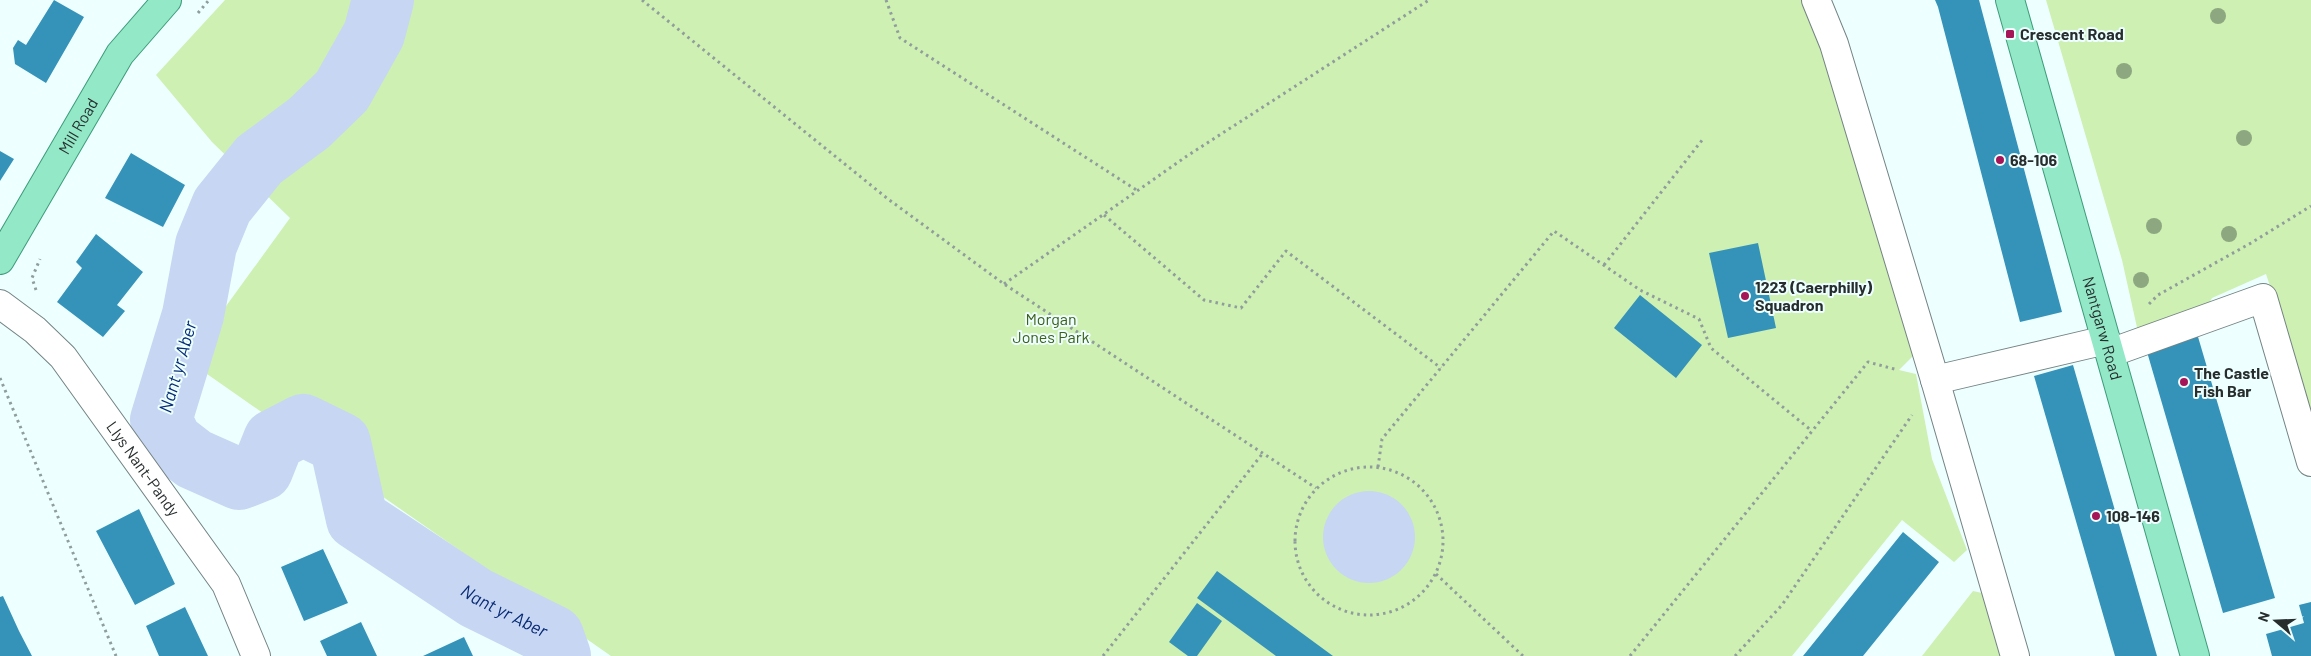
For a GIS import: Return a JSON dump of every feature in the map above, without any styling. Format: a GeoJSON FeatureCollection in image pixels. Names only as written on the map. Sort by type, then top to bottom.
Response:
{"type":"FeatureCollection","features":[{"type":"Feature","properties":{"kind":"main road","name":"Mill Road"},"geometry":{"type":"LineString","coordinates":[[0,260],[120,54],[167,0]]}},
{"type":"Feature","properties":{"kind":"main road","name":"Nantgarw Road"},"geometry":{"type":"LineString","coordinates":[[2010,0],[2195,656]]}},
{"type":"Feature","properties":{"kind":"street"},"geometry":{"type":"LineString","coordinates":[[1816,0],[1834,44],[1936,380],[2015,656]]}},
{"type":"Feature","properties":{"kind":"street"},"geometry":{"type":"LineString","coordinates":[[1936,380],[2108,347],[2263,298],[2311,462]]}},
{"type":"Feature","properties":{"kind":"street","name":"Llys Nant-Pandy"},"geometry":{"type":"LineString","coordinates":[[0,304],[63,357],[226,584],[256,656]]}},
{"type":"Feature","properties":{"kind":"path"},"geometry":{"type":"LineString","coordinates":[[196,14],[209,0]]}},
{"type":"Feature","properties":{"kind":"path"},"geometry":{"type":"LineString","coordinates":[[642,0],[888,199],[1004,284],[1316,488]]}},
{"type":"Feature","properties":{"kind":"path"},"geometry":{"type":"LineString","coordinates":[[886,0],[900,38],[1138,191]]}},
{"type":"Feature","properties":{"kind":"path"},"geometry":{"type":"LineString","coordinates":[[1004,284],[1187,156],[1429,0]]}},
{"type":"Feature","properties":{"kind":"path"},"geometry":{"type":"LineString","coordinates":[[1604,265],[1702,139]]}},
{"type":"Feature","properties":{"kind":"path"},"geometry":{"type":"LineString","coordinates":[[2144,308],[2158,295],[2251,243],[2311,206]]}},
{"type":"Feature","properties":{"kind":"path"},"geometry":{"type":"LineString","coordinates":[[1104,214],[1204,300],[1241,308],[1286,251],[1441,368]]}},
{"type":"Feature","properties":{"kind":"path"},"geometry":{"type":"LineString","coordinates":[[1378,466],[1382,439],[1554,231],[1640,290],[1699,319],[1711,348],[1812,431]]}},
{"type":"Feature","properties":{"kind":"path"},"geometry":{"type":"LineString","coordinates":[[28,326],[42,306],[32,278],[43,252]]}},
{"type":"Feature","properties":{"kind":"path"},"geometry":{"type":"LineString","coordinates":[[1630,656],[1868,362],[1936,380],[1782,605],[1735,656]]}},
{"type":"Feature","properties":{"kind":"path"},"geometry":{"type":"LineString","coordinates":[[0,378],[116,656]]}},
{"type":"Feature","properties":{"kind":"path"},"geometry":{"type":"LineString","coordinates":[[1103,656],[1263,453]]}},
{"type":"Feature","properties":{"kind":"path"},"geometry":{"type":"LineString","coordinates":[[1378,466],[1403,474],[1421,487],[1437,511],[1444,546],[1436,574],[1412,602],[1383,615],[1359,615],[1332,606],[1304,580],[1295,556],[1296,522],[1306,499],[1316,488],[1353,467],[1378,466]]}},
{"type":"Feature","properties":{"kind":"path"},"geometry":{"type":"LineString","coordinates":[[1436,574],[1523,656]]}},
{"type":"Feature","properties":{"kind":"green space","name":"Morgan Jones Park"},"geometry":{"type":"Polygon","coordinates":[[[225,0],[1804,0],[1827,52],[1915,354],[1899,370],[1916,374],[1932,459],[1967,550],[1954,562],[1902,520],[1792,656],[611,656],[187,360],[290,218],[212,142],[156,75],[225,0]]]}},
{"type":"Feature","properties":{"kind":"green space"},"geometry":{"type":"Polygon","coordinates":[[[2046,0],[2311,0],[2311,427],[2283,325],[2266,274],[2212,298],[2202,315],[2138,332],[2122,260],[2046,0]]]}},
{"type":"Feature","properties":{"kind":"green space"},"geometry":{"type":"Polygon","coordinates":[[[1973,591],[1982,593],[2000,656],[1922,656],[1973,591]]]}},
{"type":"Feature","properties":{"kind":"water"},"geometry":{"type":"Polygon","coordinates":[[[1369,491],[1386,495],[1401,505],[1411,520],[1415,537],[1411,554],[1401,569],[1386,579],[1369,583],[1352,579],[1337,569],[1327,554],[1323,537],[1327,520],[1337,505],[1352,495],[1369,491]]]}},
{"type":"Feature","properties":{"kind":"building"},"geometry":{"type":"Polygon","coordinates":[[[54,0],[84,17],[46,83],[15,64],[13,48],[18,40],[26,45],[54,0]]]}},
{"type":"Feature","properties":{"kind":"building","name":"68-106"},"geometry":{"type":"Polygon","coordinates":[[[1935,0],[1979,0],[2062,312],[2020,322],[1935,0]]]}},
{"type":"Feature","properties":{"kind":"building"},"geometry":{"type":"Polygon","coordinates":[[[0,151],[14,159],[0,181],[0,151]]]}},
{"type":"Feature","properties":{"kind":"building"},"geometry":{"type":"Polygon","coordinates":[[[131,153],[185,185],[163,227],[105,198],[131,153]]]}},
{"type":"Feature","properties":{"kind":"building"},"geometry":{"type":"Polygon","coordinates":[[[96,234],[143,272],[117,305],[125,311],[103,337],[57,302],[82,268],[76,262],[96,234]]]}},
{"type":"Feature","properties":{"kind":"building"},"geometry":{"type":"Polygon","coordinates":[[[1758,243],[1776,328],[1728,338],[1709,253],[1758,243]]]}},
{"type":"Feature","properties":{"kind":"building"},"geometry":{"type":"Polygon","coordinates":[[[1640,295],[1702,345],[1676,378],[1614,328],[1640,295]]]}},
{"type":"Feature","properties":{"kind":"building"},"geometry":{"type":"Polygon","coordinates":[[[2196,330],[2275,598],[2223,613],[2145,345],[2196,330]]]}},
{"type":"Feature","properties":{"kind":"building","name":"108-146"},"geometry":{"type":"Polygon","coordinates":[[[2073,365],[2157,656],[2115,656],[2034,376],[2073,365]]]}},
{"type":"Feature","properties":{"kind":"building"},"geometry":{"type":"Polygon","coordinates":[[[139,509],[175,584],[135,605],[96,531],[139,509]]]}},
{"type":"Feature","properties":{"kind":"building"},"geometry":{"type":"Polygon","coordinates":[[[1903,532],[1939,562],[1863,656],[1803,656],[1903,532]]]}},
{"type":"Feature","properties":{"kind":"building"},"geometry":{"type":"Polygon","coordinates":[[[323,549],[348,603],[304,621],[281,567],[323,549]]]}},
{"type":"Feature","properties":{"kind":"building"},"geometry":{"type":"Polygon","coordinates":[[[1217,571],[1333,656],[1276,656],[1197,598],[1217,571]]]}},
{"type":"Feature","properties":{"kind":"building"},"geometry":{"type":"Polygon","coordinates":[[[3,596],[32,656],[0,656],[0,597],[3,596]]]}},
{"type":"Feature","properties":{"kind":"building"},"geometry":{"type":"Polygon","coordinates":[[[2311,602],[2311,656],[2272,656],[2266,634],[2304,623],[2299,605],[2311,602]]]}},
{"type":"Feature","properties":{"kind":"building"},"geometry":{"type":"Polygon","coordinates":[[[1197,603],[1222,621],[1197,656],[1188,656],[1169,642],[1197,603]]]}},
{"type":"Feature","properties":{"kind":"building"},"geometry":{"type":"Polygon","coordinates":[[[185,607],[208,656],[159,656],[146,626],[185,607]]]}},
{"type":"Feature","properties":{"kind":"building"},"geometry":{"type":"Polygon","coordinates":[[[361,622],[377,656],[327,656],[320,641],[361,622]]]}},
{"type":"Feature","properties":{"kind":"building"},"geometry":{"type":"Polygon","coordinates":[[[464,637],[473,656],[423,656],[464,637]]]}},
{"type":"Feature","properties":{"kind":"waterway","name":"Nant yr Aber"},"geometry":{"type":"LineString","coordinates":[[383,0],[374,34],[342,91],[309,123],[259,160],[222,206],[206,245],[193,315],[161,420],[172,442],[194,459],[239,479],[262,470],[274,440],[303,425],[340,443],[357,519],[476,598],[553,636],[560,656]]}},
{"type":"Feature","properties":{"kind":"place","name":"Crescent Road"},"geometry":{"type":"Point","coordinates":[2010,34]}},
{"type":"Feature","properties":{"kind":"place","name":"68-106"},"geometry":{"type":"Point","coordinates":[2000,160]}},
{"type":"Feature","properties":{"kind":"place","name":"1223 (Caerphilly) Squadron"},"geometry":{"type":"Point","coordinates":[1745,296]}},
{"type":"Feature","properties":{"kind":"place","name":"The Castle Fish Bar"},"geometry":{"type":"Point","coordinates":[2184,382]}},
{"type":"Feature","properties":{"kind":"place","name":"108-146"},"geometry":{"type":"Point","coordinates":[2096,516]}}]}
